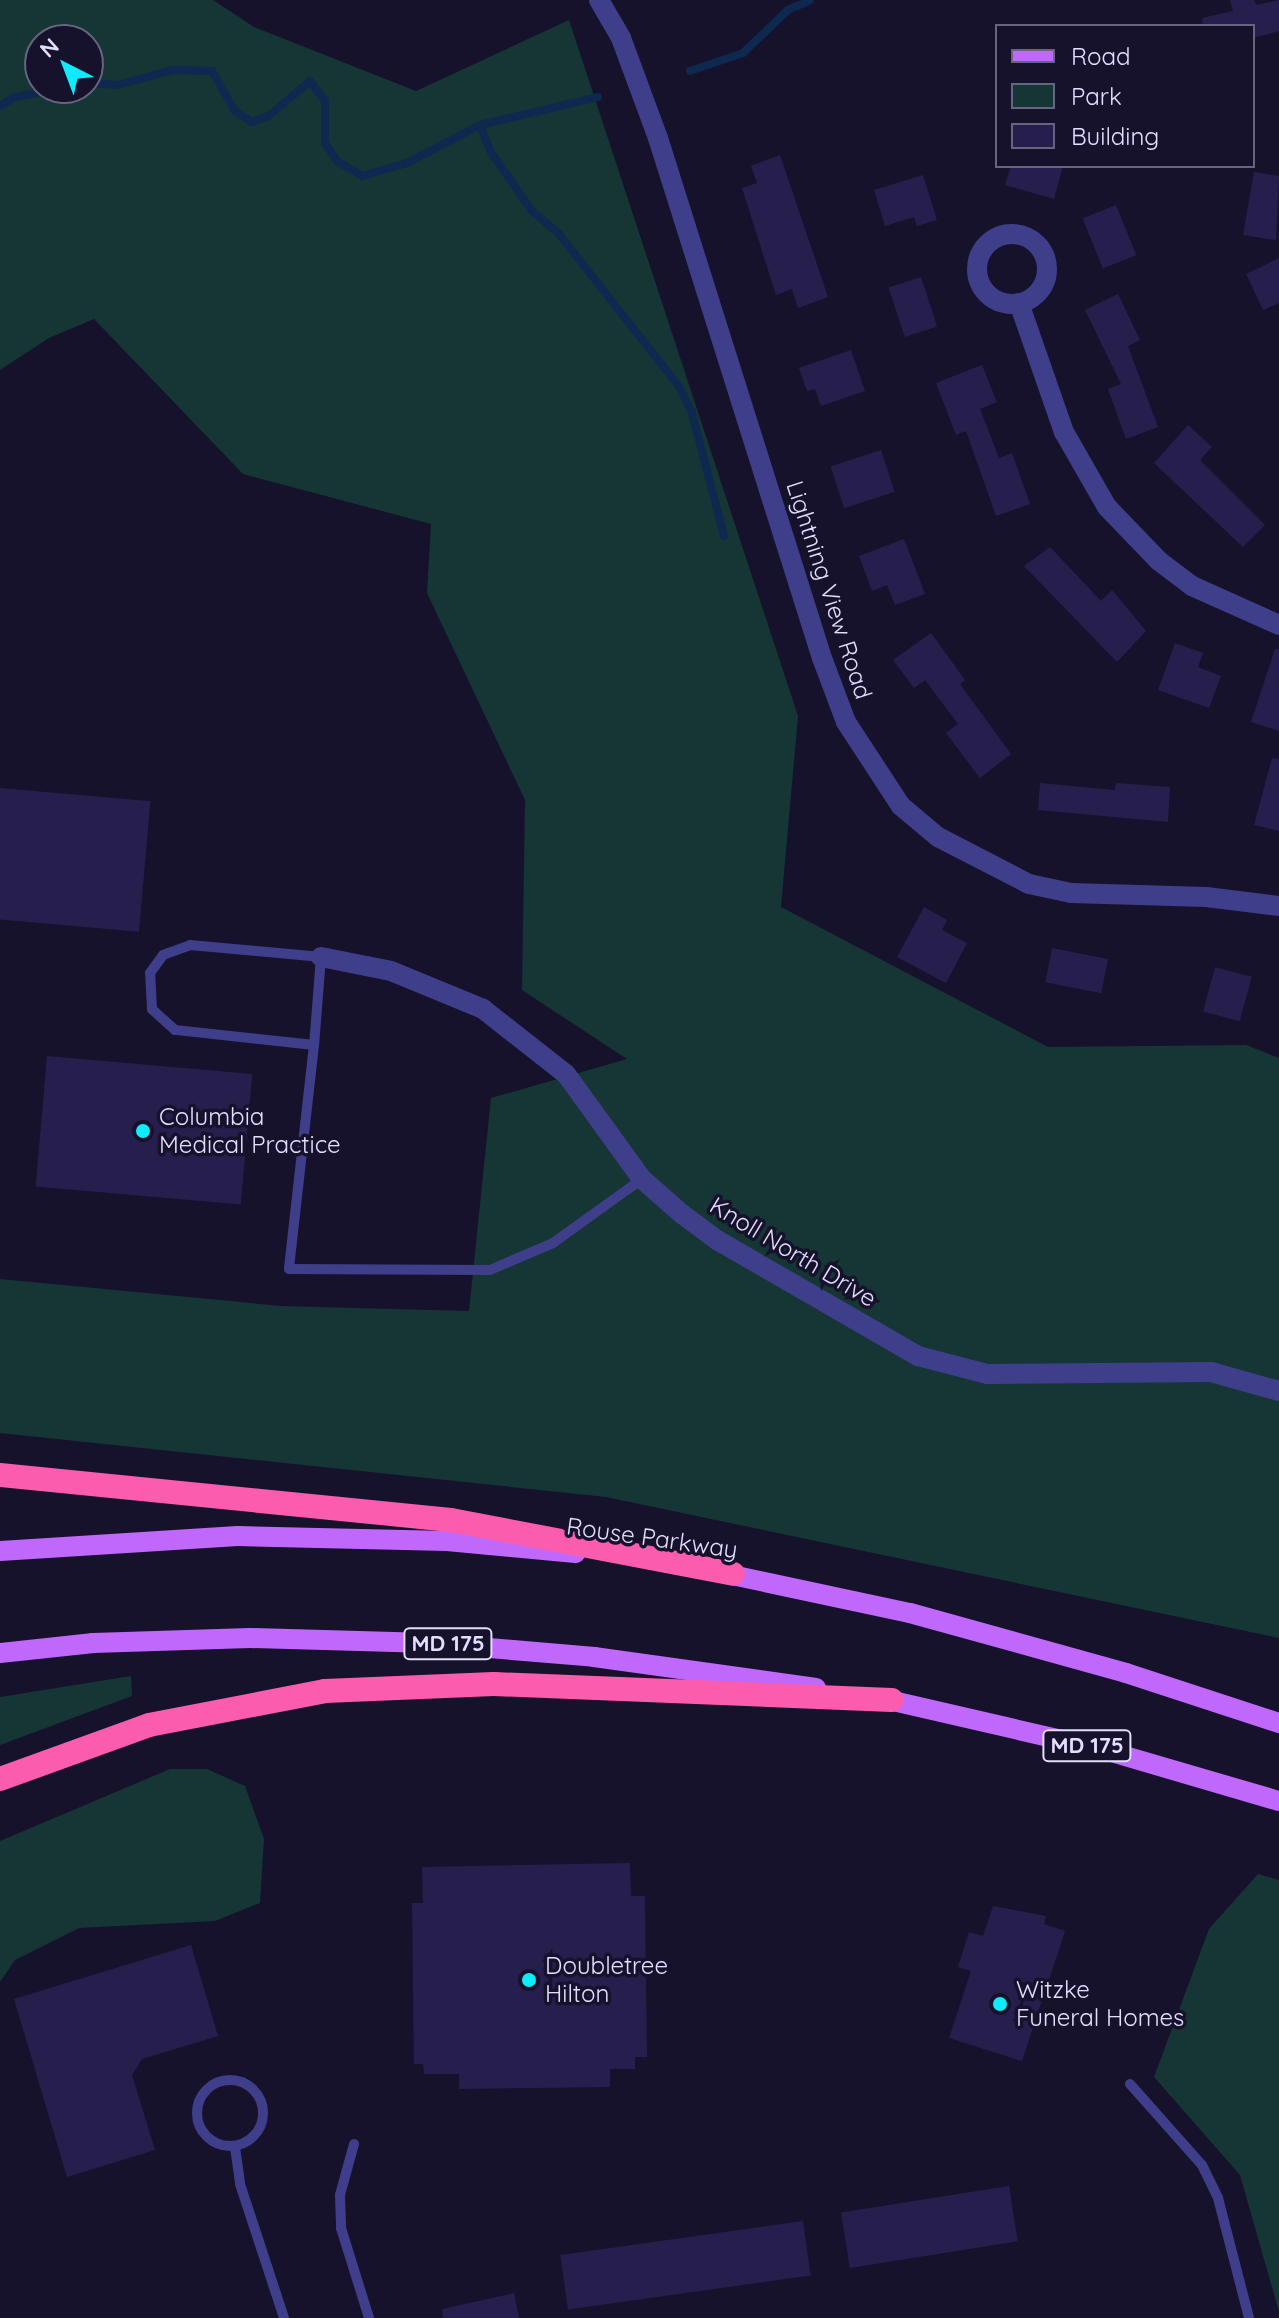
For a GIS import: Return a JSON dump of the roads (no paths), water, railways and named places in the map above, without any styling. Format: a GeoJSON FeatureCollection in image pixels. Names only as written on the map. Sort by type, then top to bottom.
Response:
{"type":"FeatureCollection","features":[{"type":"Feature","properties":{"kind":"highway"},"geometry":{"type":"LineString","coordinates":[[0,1475],[451,1520],[733,1574]]}},
{"type":"Feature","properties":{"kind":"highway"},"geometry":{"type":"LineString","coordinates":[[0,1779],[149,1725],[325,1691],[494,1684],[892,1700]]}},
{"type":"Feature","properties":{"kind":"main road","name":"Rouse Parkway"},"geometry":{"type":"LineString","coordinates":[[0,1551],[238,1536],[447,1541],[733,1574],[910,1613],[1126,1673],[1279,1723]]}},
{"type":"Feature","properties":{"kind":"main road","name":"MD 175"},"geometry":{"type":"LineString","coordinates":[[0,1653],[93,1643],[250,1638],[429,1643],[705,1670],[892,1700],[1101,1749],[1279,1801]]}},
{"type":"Feature","properties":{"kind":"street","name":"Lightning View Road"},"geometry":{"type":"LineString","coordinates":[[599,0],[621,38],[658,138],[822,658],[846,722],[901,806],[938,837],[1029,884],[1071,893],[1206,897],[1279,906]]}},
{"type":"Feature","properties":{"kind":"street"},"geometry":{"type":"LineString","coordinates":[[1019,303],[1058,419],[1107,507],[1159,561],[1192,586],[1279,625]]}},
{"type":"Feature","properties":{"kind":"street","name":"Knoll North Drive"},"geometry":{"type":"LineString","coordinates":[[321,957],[391,971],[483,1009],[566,1074],[642,1179],[717,1240],[918,1356],[954,1369],[1032,1376],[1211,1372],[1279,1391]]}},
{"type":"Feature","properties":{"kind":"lane"},"geometry":{"type":"LineString","coordinates":[[314,1045],[175,1030],[152,1009],[147,986],[163,955],[190,945],[321,957],[314,1045],[289,1269],[490,1270],[553,1243],[642,1179]]}},
{"type":"Feature","properties":{"kind":"lane"},"geometry":{"type":"LineString","coordinates":[[223,2080],[238,2081],[253,2089],[262,2105],[257,2133],[235,2147],[207,2138],[197,2123],[198,2102],[208,2087],[223,2080]]}},
{"type":"Feature","properties":{"kind":"lane"},"geometry":{"type":"LineString","coordinates":[[1130,2084],[1202,2165],[1218,2198],[1249,2318]]}},
{"type":"Feature","properties":{"kind":"lane"},"geometry":{"type":"LineString","coordinates":[[354,2144],[340,2195],[341,2228],[369,2318]]}},
{"type":"Feature","properties":{"kind":"lane"},"geometry":{"type":"LineString","coordinates":[[235,2147],[240,2184],[284,2318]]}},
{"type":"Feature","properties":{"kind":"waterway"},"geometry":{"type":"LineString","coordinates":[[690,71],[743,53],[788,10],[810,0]]}},
{"type":"Feature","properties":{"kind":"waterway"},"geometry":{"type":"LineString","coordinates":[[104,84],[118,85],[172,70],[212,71],[235,111],[252,122],[270,115],[310,81],[325,101],[325,143],[337,161],[362,176],[407,163],[480,125],[598,97]]}},
{"type":"Feature","properties":{"kind":"waterway"},"geometry":{"type":"LineString","coordinates":[[0,106],[24,95]]}},
{"type":"Feature","properties":{"kind":"waterway"},"geometry":{"type":"LineString","coordinates":[[480,125],[491,152],[532,211],[559,234],[678,385],[692,413],[724,536]]}},
{"type":"Feature","properties":{"kind":"place","name":"Columbia Medical Practice"},"geometry":{"type":"Point","coordinates":[143,1131]}},
{"type":"Feature","properties":{"kind":"place","name":"Doubletree Hilton"},"geometry":{"type":"Point","coordinates":[529,1980]}},
{"type":"Feature","properties":{"kind":"place","name":"Witzke Funeral Homes"},"geometry":{"type":"Point","coordinates":[1000,2004]}}]}
